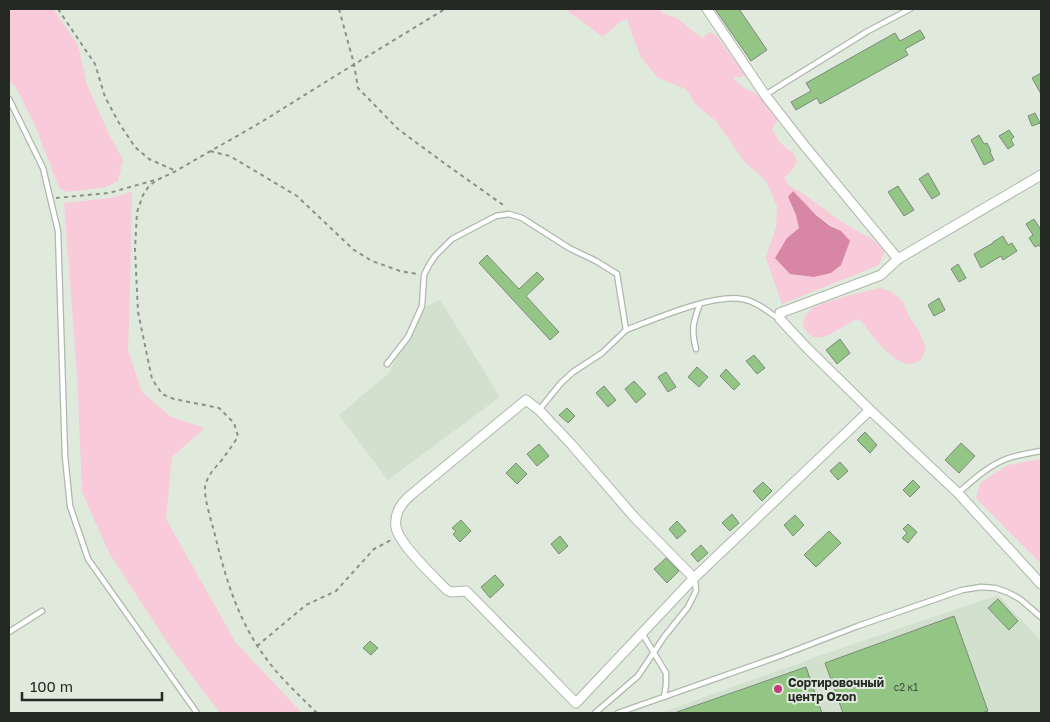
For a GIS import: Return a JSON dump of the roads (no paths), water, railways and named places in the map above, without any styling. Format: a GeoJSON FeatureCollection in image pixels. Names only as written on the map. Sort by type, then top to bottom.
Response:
{"type":"FeatureCollection","features":[{"type":"Feature","properties":{"kind":"street"},"geometry":{"type":"LineString","coordinates":[[707,9],[765,95],[898,260]]}},
{"type":"Feature","properties":{"kind":"street"},"geometry":{"type":"LineString","coordinates":[[1041,175],[898,260],[881,275],[780,313],[780,319],[807,348],[958,493],[1041,584]]}},
{"type":"Feature","properties":{"kind":"street"},"geometry":{"type":"LineString","coordinates":[[694,578],[635,518],[539,410],[526,400],[412,494],[403,502],[397,513],[396,526],[398,536],[420,562],[447,590],[451,592],[466,591],[576,703],[694,578],[870,410]]}},
{"type":"Feature","properties":{"kind":"lane"},"geometry":{"type":"LineString","coordinates":[[765,95],[868,31],[910,9]]}},
{"type":"Feature","properties":{"kind":"lane"},"geometry":{"type":"LineString","coordinates":[[9,99],[43,168],[58,231],[65,456],[70,506],[88,559],[196,713]]}},
{"type":"Feature","properties":{"kind":"lane"},"geometry":{"type":"LineString","coordinates":[[388,364],[408,336],[422,306],[424,275],[435,256],[452,239],[496,216],[509,214],[522,218],[569,248],[617,274],[626,330]]}},
{"type":"Feature","properties":{"kind":"lane"},"geometry":{"type":"LineString","coordinates":[[539,410],[560,383],[602,353],[626,330],[722,298],[741,298],[755,303],[780,319]]}},
{"type":"Feature","properties":{"kind":"lane"},"geometry":{"type":"LineString","coordinates":[[696,349],[692,336],[694,319],[700,304]]}},
{"type":"Feature","properties":{"kind":"lane"},"geometry":{"type":"LineString","coordinates":[[958,493],[974,479],[1007,458],[1041,451]]}},
{"type":"Feature","properties":{"kind":"lane"},"geometry":{"type":"LineString","coordinates":[[595,713],[638,676],[688,606],[696,591],[694,578]]}},
{"type":"Feature","properties":{"kind":"lane"},"geometry":{"type":"LineString","coordinates":[[618,713],[962,590],[981,587],[995,588],[1007,592],[1020,599],[1041,617]]}},
{"type":"Feature","properties":{"kind":"lane"},"geometry":{"type":"LineString","coordinates":[[9,632],[42,611]]}},
{"type":"Feature","properties":{"kind":"lane"},"geometry":{"type":"LineString","coordinates":[[642,634],[666,673],[664,697]]}},
{"type":"Feature","properties":{"kind":"place","name":"Сортировочный центр Ozon"},"geometry":{"type":"Point","coordinates":[778,689]}}]}
